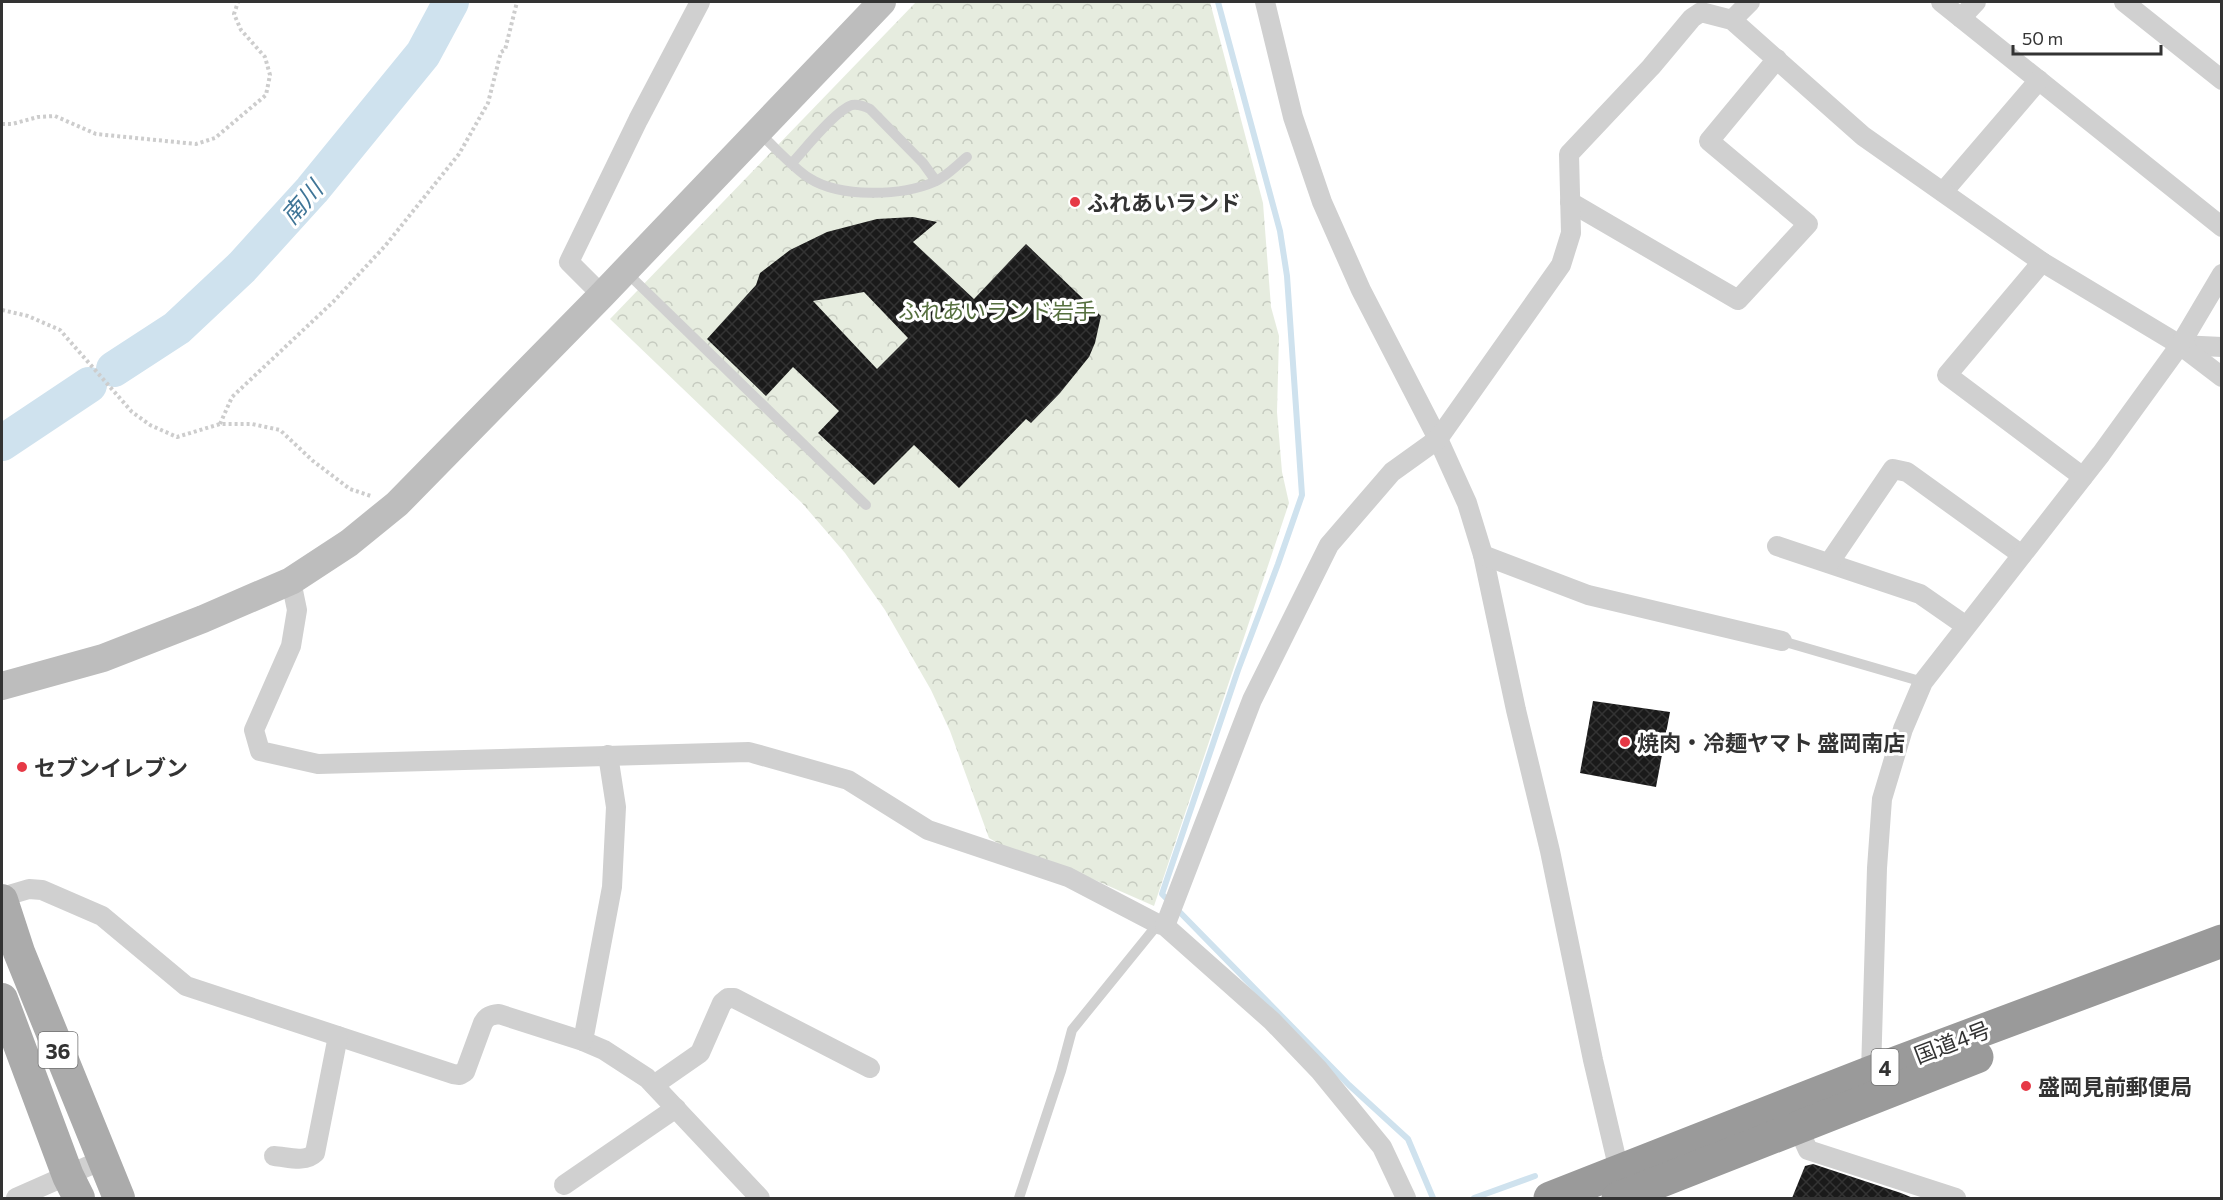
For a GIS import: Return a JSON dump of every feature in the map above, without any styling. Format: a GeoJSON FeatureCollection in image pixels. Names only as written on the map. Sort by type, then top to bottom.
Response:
{"type":"FeatureCollection","features":[{"type":"Feature","properties":{"kind":"highway","name":"国道4号"},"geometry":{"type":"LineString","coordinates":[[1622,1191],[1871,1072],[2222,941]]}},
{"type":"Feature","properties":{"kind":"highway","name":"国道4号"},"geometry":{"type":"LineString","coordinates":[[1550,1198],[1622,1191],[1798,1128],[2222,962]]}},
{"type":"Feature","properties":{"kind":"main road","name":"36"},"geometry":{"type":"LineString","coordinates":[[2,898],[19,952],[119,1198]]}},
{"type":"Feature","properties":{"kind":"main road","name":"36"},"geometry":{"type":"LineString","coordinates":[[2,999],[73,1187]]}},
{"type":"Feature","properties":{"kind":"street"},"geometry":{"type":"LineString","coordinates":[[602,295],[569,262],[638,120],[700,2]]}},
{"type":"Feature","properties":{"kind":"street"},"geometry":{"type":"LineString","coordinates":[[2,686],[103,658],[203,619],[291,581],[349,543],[397,504],[602,295],[882,2]]}},
{"type":"Feature","properties":{"kind":"street"},"geometry":{"type":"LineString","coordinates":[[1265,2],[1293,117],[1322,202],[1361,290],[1438,439],[1467,503],[1483,555],[1516,710],[1550,851],[1590,1050],[1622,1191]]}},
{"type":"Feature","properties":{"kind":"street"},"geometry":{"type":"LineString","coordinates":[[1732,20],[1750,2]]}},
{"type":"Feature","properties":{"kind":"street"},"geometry":{"type":"LineString","coordinates":[[1941,2],[2222,227]]}},
{"type":"Feature","properties":{"kind":"street"},"geometry":{"type":"LineString","coordinates":[[1961,18],[1976,2]]}},
{"type":"Feature","properties":{"kind":"street"},"geometry":{"type":"LineString","coordinates":[[2134,5],[2222,80]]}},
{"type":"Feature","properties":{"kind":"street"},"geometry":{"type":"LineString","coordinates":[[1163,923],[1178,891],[1252,700],[1329,545],[1392,472],[1438,439],[1561,265],[1571,233],[1569,154],[1651,67],[1692,18],[1701,12],[1732,20],[1863,136],[2042,262],[2180,345],[2222,377]]}},
{"type":"Feature","properties":{"kind":"street"},"geometry":{"type":"LineString","coordinates":[[1570,202],[1737,300],[1808,224],[1709,141],[1777,59]]}},
{"type":"Feature","properties":{"kind":"street"},"geometry":{"type":"LineString","coordinates":[[1943,192],[2040,81]]}},
{"type":"Feature","properties":{"kind":"street"},"geometry":{"type":"LineString","coordinates":[[2042,262],[1947,375],[2083,477]]}},
{"type":"Feature","properties":{"kind":"street"},"geometry":{"type":"LineString","coordinates":[[1871,1072],[1877,868],[1882,799],[1903,729],[1923,682],[2083,477],[2180,345],[2222,274]]}},
{"type":"Feature","properties":{"kind":"street"},"geometry":{"type":"LineString","coordinates":[[2180,345],[2222,347]]}},
{"type":"Feature","properties":{"kind":"street"},"geometry":{"type":"LineString","coordinates":[[1829,563],[1893,469],[1907,472],[2022,555]]}},
{"type":"Feature","properties":{"kind":"street"},"geometry":{"type":"LineString","coordinates":[[1777,546],[1920,594],[1966,626]]}},
{"type":"Feature","properties":{"kind":"street"},"geometry":{"type":"LineString","coordinates":[[1483,555],[1587,595],[1782,641]]}},
{"type":"Feature","properties":{"kind":"street"},"geometry":{"type":"LineString","coordinates":[[291,581],[297,610],[291,646],[254,730],[260,751],[318,765],[749,752],[848,780],[928,830],[1068,877],[1163,923],[1272,1022],[1319,1070],[1382,1147],[1406,1198]]}},
{"type":"Feature","properties":{"kind":"street"},"geometry":{"type":"LineString","coordinates":[[583,1041],[612,887],[616,807],[608,755]]}},
{"type":"Feature","properties":{"kind":"street"},"geometry":{"type":"LineString","coordinates":[[2,898],[29,889],[52,895],[102,916],[186,986],[460,1075],[465,1072],[483,1023],[487,1017],[492,1015],[499,1014],[583,1041],[604,1050],[647,1078],[760,1198]]}},
{"type":"Feature","properties":{"kind":"street"},"geometry":{"type":"LineString","coordinates":[[654,1085],[700,1053],[722,1003],[728,998],[734,998],[870,1068]]}},
{"type":"Feature","properties":{"kind":"street"},"geometry":{"type":"LineString","coordinates":[[274,1156],[302,1159],[311,1157],[315,1153],[338,1036]]}},
{"type":"Feature","properties":{"kind":"street"},"geometry":{"type":"LineString","coordinates":[[564,1185],[676,1108]]}},
{"type":"Feature","properties":{"kind":"street"},"geometry":{"type":"LineString","coordinates":[[1798,1128],[1808,1150],[1956,1198]]}},
{"type":"Feature","properties":{"kind":"street"},"geometry":{"type":"LineString","coordinates":[[16,1198],[73,1187],[102,1160]]}},
{"type":"Feature","properties":{"kind":"lane"},"geometry":{"type":"LineString","coordinates":[[792,163],[842,110],[853,105],[861,105],[870,109],[923,162],[936,181]]}},
{"type":"Feature","properties":{"kind":"lane"},"geometry":{"type":"LineString","coordinates":[[758,132],[810,178],[838,189],[858,192],[896,191],[936,181],[968,157]]}},
{"type":"Feature","properties":{"kind":"lane"},"geometry":{"type":"LineString","coordinates":[[625,271],[866,505]]}},
{"type":"Feature","properties":{"kind":"lane"},"geometry":{"type":"LineString","coordinates":[[1782,641],[1923,682]]}},
{"type":"Feature","properties":{"kind":"lane"},"geometry":{"type":"LineString","coordinates":[[1019,1198],[1061,1071],[1072,1030],[1163,923]]}},
{"type":"Feature","properties":{"kind":"path"},"geometry":{"type":"LineString","coordinates":[[2,124],[55,116],[96,134],[196,144],[215,138],[266,95],[270,75],[265,57],[241,30],[234,14],[238,2]]}},
{"type":"Feature","properties":{"kind":"path"},"geometry":{"type":"LineString","coordinates":[[220,424],[232,397],[333,302],[363,270],[459,154],[488,103],[501,51],[505,50],[517,2]]}},
{"type":"Feature","properties":{"kind":"path"},"geometry":{"type":"LineString","coordinates":[[2,310],[28,316],[60,330],[132,412],[150,425],[177,437],[220,424],[252,424],[280,430],[313,460],[351,489],[397,504]]}},
{"type":"Feature","properties":{"kind":"green space","name":"ふれあいランド岩手"},"geometry":{"type":"Polygon","coordinates":[[[916,2],[1210,2],[1263,203],[1271,307],[1279,336],[1277,412],[1282,472],[1289,503],[1154,906],[1070,869],[1001,845],[989,838],[950,731],[931,690],[885,610],[845,553],[802,503],[610,319],[916,2]]]}},
{"type":"Feature","properties":{"kind":"building"},"geometry":{"type":"Polygon","coordinates":[[[913,217],[937,222],[913,242],[974,299],[1026,244],[1101,316],[1095,343],[1089,357],[1060,393],[1031,423],[1026,419],[959,488],[914,445],[874,485],[818,433],[839,411],[793,367],[766,396],[707,339],[756,285],[760,273],[790,250],[827,232],[877,219],[913,217]],[[864,292],[813,301],[877,369],[908,338],[864,292]]]}},
{"type":"Feature","properties":{"kind":"building","name":"焼肉・冷麺ヤマト 盛岡南店"},"geometry":{"type":"Polygon","coordinates":[[[1593,701],[1670,712],[1656,787],[1580,773],[1593,701]]]}},
{"type":"Feature","properties":{"kind":"building"},"geometry":{"type":"Polygon","coordinates":[[[1813,1164],[1913,1198],[1792,1198],[1805,1166],[1813,1164]]]}},
{"type":"Feature","properties":{"kind":"waterway","name":"南川"},"geometry":{"type":"LineString","coordinates":[[114,369],[177,328],[242,267],[312,190],[423,54],[451,2]]}},
{"type":"Feature","properties":{"kind":"waterway"},"geometry":{"type":"LineString","coordinates":[[1218,2],[1280,231],[1287,276],[1302,495],[1238,670],[1162,894],[1349,1085],[1408,1139],[1433,1198]]}},
{"type":"Feature","properties":{"kind":"waterway","name":"南川"},"geometry":{"type":"LineString","coordinates":[[2,443],[89,385]]}},
{"type":"Feature","properties":{"kind":"waterway"},"geometry":{"type":"LineString","coordinates":[[1474,1198],[1535,1176]]}},
{"type":"Feature","properties":{"kind":"place","name":"ふれあいランド"},"geometry":{"type":"Point","coordinates":[1075,202]}},
{"type":"Feature","properties":{"kind":"place","name":"焼肉・冷麺ヤマト 盛岡南店"},"geometry":{"type":"Point","coordinates":[1625,742]}},
{"type":"Feature","properties":{"kind":"place","name":"セブンイレブン"},"geometry":{"type":"Point","coordinates":[22,767]}},
{"type":"Feature","properties":{"kind":"place","name":"盛岡見前郵便局"},"geometry":{"type":"Point","coordinates":[2026,1086]}}]}
